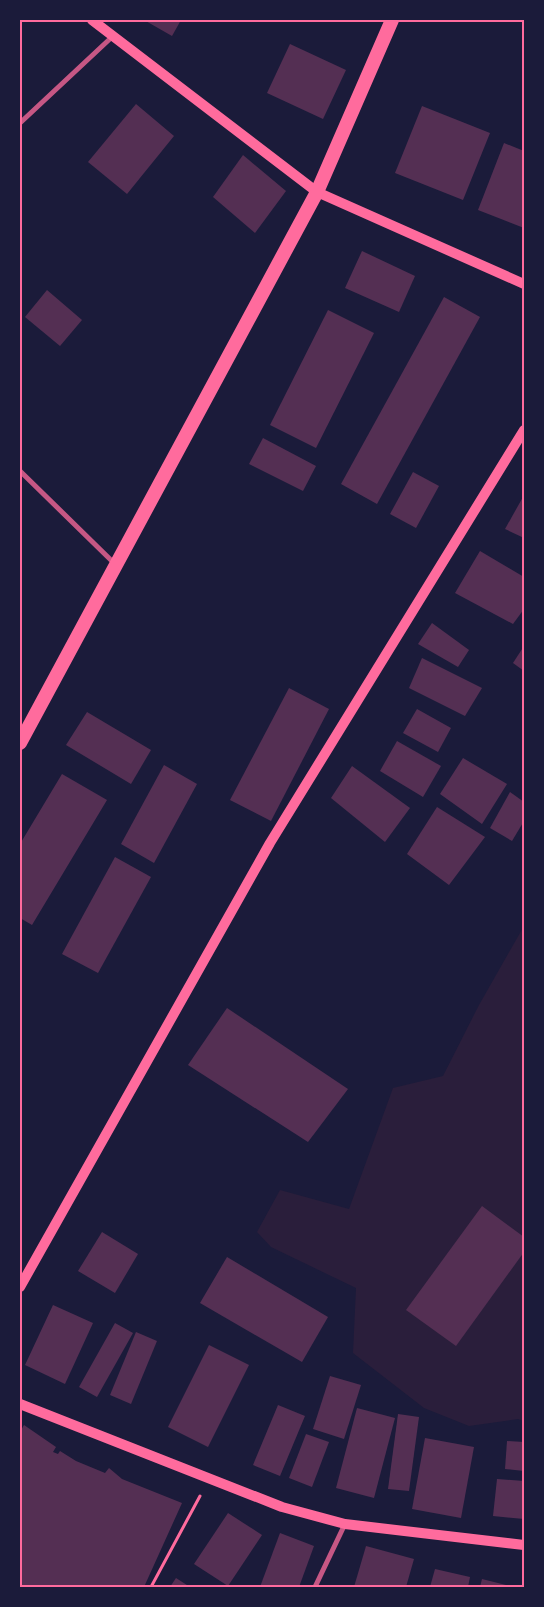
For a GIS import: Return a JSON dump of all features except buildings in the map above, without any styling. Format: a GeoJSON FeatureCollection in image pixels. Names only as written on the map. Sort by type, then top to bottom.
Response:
{"type":"FeatureCollection","features":[{"type":"Feature","properties":{"kind":"highway"},"geometry":{"type":"LineString","coordinates":[[20,743],[317,192],[392,20]]}},
{"type":"Feature","properties":{"kind":"main road"},"geometry":{"type":"LineString","coordinates":[[92,20],[317,192],[524,284]]}},
{"type":"Feature","properties":{"kind":"main road"},"geometry":{"type":"LineString","coordinates":[[20,1287],[270,842],[524,430]]}},
{"type":"Feature","properties":{"kind":"main road"},"geometry":{"type":"LineString","coordinates":[[20,1404],[282,1507],[344,1524],[524,1545]]}},
{"type":"Feature","properties":{"kind":"street"},"geometry":{"type":"LineString","coordinates":[[20,123],[113,36]]}},
{"type":"Feature","properties":{"kind":"street"},"geometry":{"type":"LineString","coordinates":[[20,470],[116,566]]}},
{"type":"Feature","properties":{"kind":"street"},"geometry":{"type":"LineString","coordinates":[[315,1587],[344,1524]]}},
{"type":"Feature","properties":{"kind":"path"},"geometry":{"type":"LineString","coordinates":[[151,1587],[210,1478]]}},
{"type":"Feature","properties":{"kind":"shaded area"},"geometry":{"type":"Polygon","coordinates":[[[524,926],[524,1421],[518,1419],[469,1426],[424,1408],[353,1353],[356,1288],[271,1247],[257,1232],[280,1190],[349,1209],[393,1088],[443,1076],[479,1005],[524,926]]]}}]}
